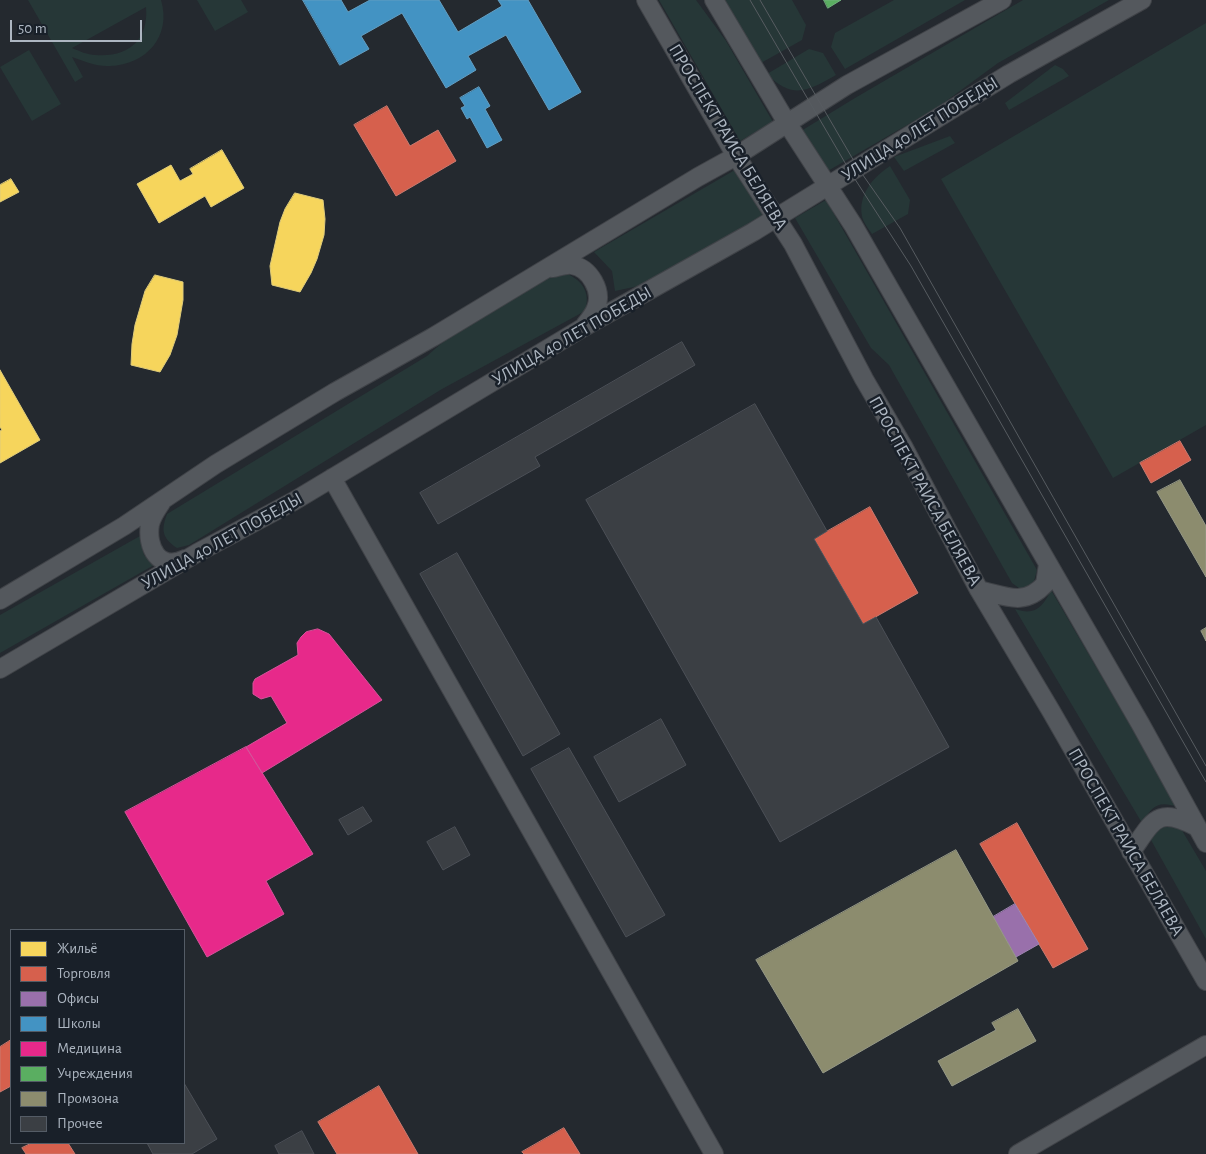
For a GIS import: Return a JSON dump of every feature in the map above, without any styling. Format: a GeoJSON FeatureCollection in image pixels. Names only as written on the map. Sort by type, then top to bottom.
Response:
{"type":"FeatureCollection","features":[{"type":"Feature","properties":{"kind":"street","name":"ПРОСПЕКТ РАИСА БЕЛЯЕВА"},"geometry":{"type":"LineString","coordinates":[[646,0],[736,156],[794,244],[864,379],[904,446],[979,590],[1051,711],[1206,981]]}},
{"type":"Feature","properties":{"kind":"street"},"geometry":{"type":"LineString","coordinates":[[714,0],[787,123],[853,225],[1141,725],[1206,843]]}},
{"type":"Feature","properties":{"kind":"street"},"geometry":{"type":"LineString","coordinates":[[0,600],[124,526],[216,464],[736,156],[847,85],[1002,0]]}},
{"type":"Feature","properties":{"kind":"street","name":"УЛИЦА 40 ЛЕТ ПОБЕДЫ"},"geometry":{"type":"LineString","coordinates":[[0,669],[197,553],[294,501],[584,327],[745,237],[1016,70],[1142,0]]}},
{"type":"Feature","properties":{"kind":"street"},"geometry":{"type":"LineString","coordinates":[[546,268],[571,265],[585,270],[595,283],[599,295],[596,309],[584,327]]}},
{"type":"Feature","properties":{"kind":"street"},"geometry":{"type":"LineString","coordinates":[[332,478],[714,1154]]}},
{"type":"Feature","properties":{"kind":"street"},"geometry":{"type":"LineString","coordinates":[[163,500],[151,522],[149,535],[151,548],[159,558],[170,563],[180,561],[197,553]]}},
{"type":"Feature","properties":{"kind":"street"},"geometry":{"type":"LineString","coordinates":[[979,590],[1023,599],[1039,590],[1045,584],[1048,564]]}},
{"type":"Feature","properties":{"kind":"street"},"geometry":{"type":"LineString","coordinates":[[1131,852],[1153,821],[1166,816],[1181,819],[1197,827]]}},
{"type":"Feature","properties":{"kind":"street"},"geometry":{"type":"LineString","coordinates":[[1018,1154],[1206,1045]]}},
{"type":"Feature","properties":{"kind":"shaded area"},"geometry":{"type":"Polygon","coordinates":[[[28,0],[161,0],[163,25],[153,46],[145,54],[135,60],[110,66],[95,65],[72,57],[83,77],[75,82],[28,0]],[[146,7],[72,48],[86,54],[95,55],[107,55],[126,50],[140,37],[146,19],[146,7]]]}},
{"type":"Feature","properties":{"kind":"shaded area"},"geometry":{"type":"Polygon","coordinates":[[[197,0],[241,0],[248,12],[215,31],[197,0]]]}},
{"type":"Feature","properties":{"kind":"shaded area"},"geometry":{"type":"Polygon","coordinates":[[[659,0],[696,0],[726,41],[773,122],[740,141],[659,0]]]}},
{"type":"Feature","properties":{"kind":"shaded area"},"geometry":{"type":"Polygon","coordinates":[[[725,0],[792,0],[806,25],[802,40],[761,63],[725,0]]]}},
{"type":"Feature","properties":{"kind":"shaded area"},"geometry":{"type":"Polygon","coordinates":[[[894,0],[965,0],[845,69],[831,47],[835,33],[894,0]]]}},
{"type":"Feature","properties":{"kind":"shaded area"},"geometry":{"type":"Polygon","coordinates":[[[1023,0],[1109,0],[998,63],[938,107],[826,172],[801,131],[1023,0]]]}},
{"type":"Feature","properties":{"kind":"shaded area"},"geometry":{"type":"Polygon","coordinates":[[[1206,23],[1206,425],[1113,478],[941,179],[1206,23]]]}},
{"type":"Feature","properties":{"kind":"shaded area"},"geometry":{"type":"Polygon","coordinates":[[[809,49],[823,53],[836,75],[808,89],[792,90],[776,82],[767,74],[809,49]]]}},
{"type":"Feature","properties":{"kind":"shaded area"},"geometry":{"type":"Polygon","coordinates":[[[29,50],[61,104],[32,121],[0,67],[29,50]]]}},
{"type":"Feature","properties":{"kind":"shaded area"},"geometry":{"type":"Polygon","coordinates":[[[1055,65],[1063,69],[1069,76],[1009,110],[1005,103],[1055,65]]]}},
{"type":"Feature","properties":{"kind":"shaded area"},"geometry":{"type":"Polygon","coordinates":[[[950,136],[955,143],[904,171],[894,157],[950,136]]]}},
{"type":"Feature","properties":{"kind":"shaded area"},"geometry":{"type":"Polygon","coordinates":[[[890,166],[910,200],[908,214],[872,234],[863,218],[862,201],[868,187],[890,166]]]}},
{"type":"Feature","properties":{"kind":"shaded area"},"geometry":{"type":"Polygon","coordinates":[[[740,167],[767,213],[643,285],[615,291],[612,271],[594,252],[740,167]]]}},
{"type":"Feature","properties":{"kind":"shaded area"},"geometry":{"type":"Polygon","coordinates":[[[826,200],[1037,570],[1033,585],[1028,588],[1019,588],[1012,583],[889,365],[871,348],[795,218],[826,200]]]}},
{"type":"Feature","properties":{"kind":"shaded area"},"geometry":{"type":"Polygon","coordinates":[[[565,273],[576,279],[584,287],[587,298],[585,311],[442,389],[189,545],[177,548],[168,541],[164,533],[167,514],[427,356],[452,334],[551,274],[565,273]]]}},
{"type":"Feature","properties":{"kind":"shaded area"},"geometry":{"type":"Polygon","coordinates":[[[140,536],[144,555],[154,565],[0,653],[0,615],[140,536]]]}},
{"type":"Feature","properties":{"kind":"shaded area"},"geometry":{"type":"Polygon","coordinates":[[[1051,590],[1178,807],[1165,804],[1156,806],[1149,812],[1142,823],[1015,609],[1033,611],[1038,609],[1051,590]]]}},
{"type":"Feature","properties":{"kind":"shaded area"},"geometry":{"type":"Polygon","coordinates":[[[1161,825],[1180,827],[1206,871],[1206,939],[1151,840],[1153,834],[1161,825]]]}},
{"type":"Feature","properties":{"kind":"building: Жильё"},"geometry":{"type":"Polygon","coordinates":[[[222,150],[244,188],[211,207],[205,196],[159,223],[137,184],[171,165],[180,181],[193,174],[190,169],[222,150]]]}},
{"type":"Feature","properties":{"kind":"building: Жильё"},"geometry":{"type":"Polygon","coordinates":[[[11,179],[19,192],[0,202],[0,185],[11,179]]]}},
{"type":"Feature","properties":{"kind":"building: Жильё"},"geometry":{"type":"Polygon","coordinates":[[[295,193],[323,200],[325,219],[324,235],[317,259],[300,292],[272,285],[270,266],[280,222],[285,209],[295,193]]]}},
{"type":"Feature","properties":{"kind":"building: Жильё"},"geometry":{"type":"Polygon","coordinates":[[[155,275],[183,282],[183,300],[177,335],[170,355],[160,372],[131,365],[135,325],[145,291],[155,275]]]}},
{"type":"Feature","properties":{"kind":"building: Жильё"},"geometry":{"type":"Polygon","coordinates":[[[0,370],[40,440],[0,463],[0,431],[2,430],[0,427],[0,370]]]}},
{"type":"Feature","properties":{"kind":"building: Торговля"},"geometry":{"type":"Polygon","coordinates":[[[387,106],[410,146],[438,130],[456,161],[396,196],[354,125],[387,106]]]}},
{"type":"Feature","properties":{"kind":"building: Торговля"},"geometry":{"type":"Polygon","coordinates":[[[1180,441],[1191,460],[1151,483],[1140,463],[1180,441]]]}},
{"type":"Feature","properties":{"kind":"building: Торговля"},"geometry":{"type":"Polygon","coordinates":[[[870,507],[918,593],[863,624],[814,539],[870,507]]]}},
{"type":"Feature","properties":{"kind":"building: Торговля"},"geometry":{"type":"Polygon","coordinates":[[[1017,823],[1088,949],[1053,968],[980,844],[1017,823]]]}},
{"type":"Feature","properties":{"kind":"building: Торговля"},"geometry":{"type":"Polygon","coordinates":[[[10,1041],[10,1087],[0,1092],[0,1047],[10,1041]]]}},
{"type":"Feature","properties":{"kind":"building: Торговля"},"geometry":{"type":"Polygon","coordinates":[[[379,1086],[418,1154],[337,1154],[318,1122],[379,1086]]]}},
{"type":"Feature","properties":{"kind":"building: Торговля"},"geometry":{"type":"Polygon","coordinates":[[[564,1128],[580,1154],[524,1154],[522,1152],[564,1128]]]}},
{"type":"Feature","properties":{"kind":"building: Торговля"},"geometry":{"type":"Polygon","coordinates":[[[30,1144],[69,1144],[75,1154],[26,1154],[22,1148],[30,1144]]]}},
{"type":"Feature","properties":{"kind":"building: Офисы"},"geometry":{"type":"Polygon","coordinates":[[[1015,904],[1039,944],[1016,957],[993,917],[1015,904]]]}},
{"type":"Feature","properties":{"kind":"building: Школы"},"geometry":{"type":"Polygon","coordinates":[[[303,0],[341,0],[348,12],[370,0],[439,0],[458,32],[502,6],[498,0],[528,0],[581,92],[549,110],[506,35],[468,56],[476,70],[446,88],[402,13],[361,36],[369,49],[340,65],[303,0]]]}},
{"type":"Feature","properties":{"kind":"building: Школы"},"geometry":{"type":"Polygon","coordinates":[[[479,87],[490,106],[485,109],[502,140],[487,148],[470,117],[467,119],[461,108],[465,106],[460,98],[479,87]]]}},
{"type":"Feature","properties":{"kind":"building: Медицина"},"geometry":{"type":"Polygon","coordinates":[[[318,629],[329,634],[382,700],[262,773],[246,747],[287,723],[271,696],[261,699],[253,694],[253,683],[255,679],[298,655],[297,643],[301,637],[306,632],[318,629]]]}},
{"type":"Feature","properties":{"kind":"building: Медицина"},"geometry":{"type":"Polygon","coordinates":[[[246,747],[313,854],[266,881],[284,914],[207,957],[125,812],[246,747]]]}},
{"type":"Feature","properties":{"kind":"building: Учреждения"},"geometry":{"type":"Polygon","coordinates":[[[824,0],[841,0],[828,8],[824,0]]]}},
{"type":"Feature","properties":{"kind":"building: Промзона"},"geometry":{"type":"Polygon","coordinates":[[[1180,480],[1206,526],[1206,577],[1157,492],[1180,480]]]}},
{"type":"Feature","properties":{"kind":"building: Промзона"},"geometry":{"type":"Polygon","coordinates":[[[1206,628],[1206,641],[1201,631],[1206,628]]]}},
{"type":"Feature","properties":{"kind":"building: Промзона"},"geometry":{"type":"Polygon","coordinates":[[[956,850],[1018,961],[823,1073],[756,960],[956,850]]]}},
{"type":"Feature","properties":{"kind":"building: Промзона"},"geometry":{"type":"Polygon","coordinates":[[[1018,1009],[1036,1041],[952,1086],[938,1061],[996,1030],[992,1023],[1018,1009]]]}},
{"type":"Feature","properties":{"kind":"building: Прочее"},"geometry":{"type":"Polygon","coordinates":[[[682,342],[695,365],[535,457],[540,466],[438,524],[420,493],[682,342]]]}},
{"type":"Feature","properties":{"kind":"building: Прочее"},"geometry":{"type":"Polygon","coordinates":[[[755,404],[827,531],[814,539],[863,624],[876,617],[949,747],[780,842],[586,500],[755,404]]]}},
{"type":"Feature","properties":{"kind":"building: Прочее"},"geometry":{"type":"Polygon","coordinates":[[[457,553],[560,734],[523,756],[420,574],[457,553]]]}},
{"type":"Feature","properties":{"kind":"building: Прочее"},"geometry":{"type":"Polygon","coordinates":[[[661,719],[686,765],[619,802],[594,757],[661,719]]]}},
{"type":"Feature","properties":{"kind":"building: Прочее"},"geometry":{"type":"Polygon","coordinates":[[[569,748],[665,915],[626,937],[531,769],[569,748]]]}},
{"type":"Feature","properties":{"kind":"building: Прочее"},"geometry":{"type":"Polygon","coordinates":[[[363,807],[372,821],[348,835],[339,820],[363,807]]]}},
{"type":"Feature","properties":{"kind":"building: Прочее"},"geometry":{"type":"Polygon","coordinates":[[[455,827],[470,855],[443,870],[427,842],[455,827]]]}},
{"type":"Feature","properties":{"kind":"building: Прочее"},"geometry":{"type":"Polygon","coordinates":[[[185,1085],[217,1139],[192,1154],[153,1154],[148,1144],[185,1144],[185,1085]]]}},
{"type":"Feature","properties":{"kind":"building: Прочее"},"geometry":{"type":"Polygon","coordinates":[[[302,1131],[314,1154],[279,1154],[275,1146],[302,1131]]]}},
{"type":"Feature","properties":{"kind":"tram line"},"geometry":{"type":"LineString","coordinates":[[750,0],[851,173],[911,266],[1206,782]]}},
{"type":"Feature","properties":{"kind":"tram line"},"geometry":{"type":"LineString","coordinates":[[760,0],[858,168],[900,228],[1206,766]]}}]}
